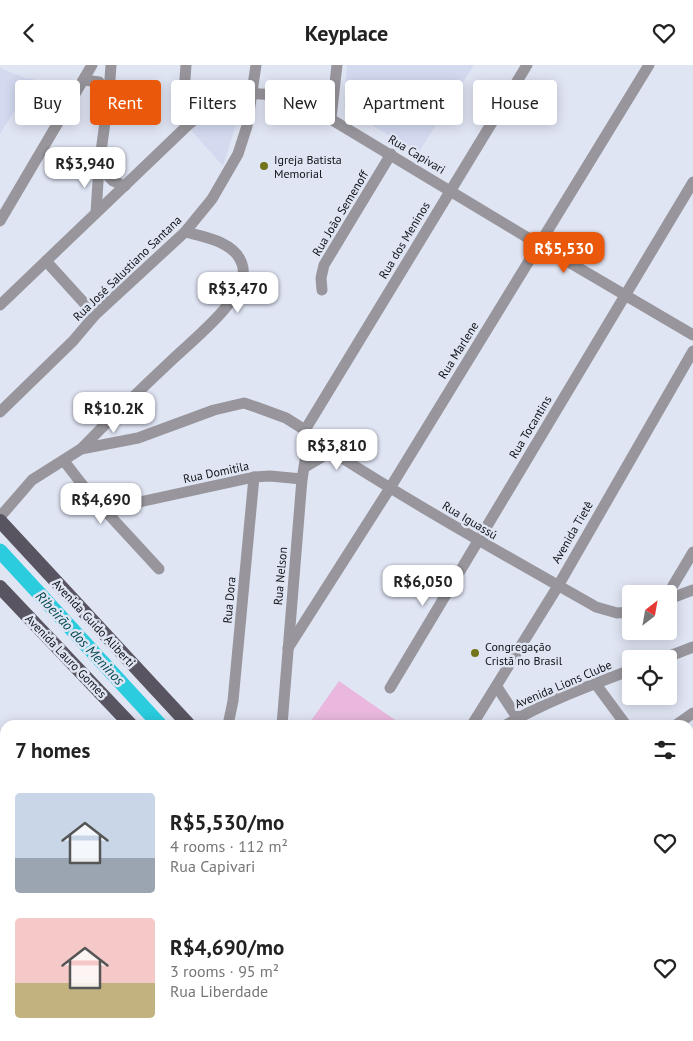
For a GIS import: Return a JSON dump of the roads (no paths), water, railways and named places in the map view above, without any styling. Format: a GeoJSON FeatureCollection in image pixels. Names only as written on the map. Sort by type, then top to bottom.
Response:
{"type":"FeatureCollection","features":[{"type":"Feature","properties":{"kind":"main road","name":"Avenida Guido Aliberti"},"geometry":{"type":"LineString","coordinates":[[0,521],[184,720]]}},
{"type":"Feature","properties":{"kind":"main road","name":"Avenida Lauro Gomes"},"geometry":{"type":"LineString","coordinates":[[0,587],[126,720]]}},
{"type":"Feature","properties":{"kind":"street"},"geometry":{"type":"LineString","coordinates":[[0,221],[92,65]]}},
{"type":"Feature","properties":{"kind":"street"},"geometry":{"type":"LineString","coordinates":[[110,80],[111,65]]}},
{"type":"Feature","properties":{"kind":"street"},"geometry":{"type":"LineString","coordinates":[[185,80],[186,65]]}},
{"type":"Feature","properties":{"kind":"street","name":"Rua José Salustiano Santana"},"geometry":{"type":"LineString","coordinates":[[253,80],[256,65]]}},
{"type":"Feature","properties":{"kind":"street"},"geometry":{"type":"LineString","coordinates":[[335,83],[337,65]]}},
{"type":"Feature","properties":{"kind":"street","name":"Rua dos Meninos"},"geometry":{"type":"LineString","coordinates":[[305,430],[527,65]]}},
{"type":"Feature","properties":{"kind":"street","name":"Rua Marlene"},"geometry":{"type":"LineString","coordinates":[[288,648],[390,488],[649,65]]}},
{"type":"Feature","properties":{"kind":"street"},"geometry":{"type":"LineString","coordinates":[[84,80],[90,80]]}},
{"type":"Feature","properties":{"kind":"street","name":"Rua Capivari"},"geometry":{"type":"LineString","coordinates":[[335,120],[538,244],[626,293],[693,335]]}},
{"type":"Feature","properties":{"kind":"street"},"geometry":{"type":"LineString","coordinates":[[96,213],[99,166],[105,125]]}},
{"type":"Feature","properties":{"kind":"street","name":"Rua Capivari"},"geometry":{"type":"LineString","coordinates":[[0,305],[188,125]]}},
{"type":"Feature","properties":{"kind":"street","name":"Rua José Salustiano Santana"},"geometry":{"type":"LineString","coordinates":[[0,412],[73,341],[95,315],[185,232],[212,199],[238,154],[247,125]]}},
{"type":"Feature","properties":{"kind":"street","name":"Rua João Semenoff"},"geometry":{"type":"LineString","coordinates":[[322,289],[321,278],[324,265],[391,154]]}},
{"type":"Feature","properties":{"kind":"street"},"geometry":{"type":"LineString","coordinates":[[99,166],[113,181],[125,186]]}},
{"type":"Feature","properties":{"kind":"street","name":"Rua Tocantins"},"geometry":{"type":"LineString","coordinates":[[390,687],[693,182]]}},
{"type":"Feature","properties":{"kind":"street"},"geometry":{"type":"LineString","coordinates":[[0,517],[32,480],[81,449],[228,305],[241,284],[242,264],[233,250],[211,239],[185,232]]}},
{"type":"Feature","properties":{"kind":"street"},"geometry":{"type":"LineString","coordinates":[[46,261],[95,315]]}},
{"type":"Feature","properties":{"kind":"street","name":"Avenida Tietê"},"geometry":{"type":"LineString","coordinates":[[475,720],[558,586],[693,351]]}},
{"type":"Feature","properties":{"kind":"street","name":"Rua Iguassú"},"geometry":{"type":"LineString","coordinates":[[81,449],[138,438],[214,410],[244,403],[276,413],[305,430],[314,440],[390,488],[558,586],[607,611],[622,613]]}},
{"type":"Feature","properties":{"kind":"street","name":"Rua Nelson"},"geometry":{"type":"LineString","coordinates":[[282,720],[303,473],[307,449],[305,430]]}},
{"type":"Feature","properties":{"kind":"street"},"geometry":{"type":"LineString","coordinates":[[303,473],[332,451]]}},
{"type":"Feature","properties":{"kind":"street"},"geometry":{"type":"LineString","coordinates":[[64,461],[88,492],[159,569]]}},
{"type":"Feature","properties":{"kind":"street","name":"Rua Domitila"},"geometry":{"type":"LineString","coordinates":[[108,513],[136,503],[254,477],[303,473]]}},
{"type":"Feature","properties":{"kind":"street","name":"Rua Dora"},"geometry":{"type":"LineString","coordinates":[[229,720],[234,701],[254,477]]}},
{"type":"Feature","properties":{"kind":"street"},"geometry":{"type":"LineString","coordinates":[[673,585],[693,552]]}},
{"type":"Feature","properties":{"kind":"street"},"geometry":{"type":"LineString","coordinates":[[678,596],[693,590]]}},
{"type":"Feature","properties":{"kind":"street"},"geometry":{"type":"LineString","coordinates":[[677,653],[693,647]]}},
{"type":"Feature","properties":{"kind":"street","name":"Avenida Lions Clube"},"geometry":{"type":"LineString","coordinates":[[523,720],[595,683],[622,674]]}},
{"type":"Feature","properties":{"kind":"street"},"geometry":{"type":"LineString","coordinates":[[595,683],[622,720]]}},
{"type":"Feature","properties":{"kind":"street"},"geometry":{"type":"LineString","coordinates":[[497,687],[518,720]]}},
{"type":"Feature","properties":{"kind":"waterway","name":"Ribeirão dos Meninos"},"geometry":{"type":"LineString","coordinates":[[0,551],[155,720]]}},
{"type":"Feature","properties":{"kind":"place","name":"Igreja Batista Memorial"},"geometry":{"type":"Point","coordinates":[264,166]}},
{"type":"Feature","properties":{"kind":"place","name":"Congregação Cristã no Brasil"},"geometry":{"type":"Point","coordinates":[475,653]}}]}
